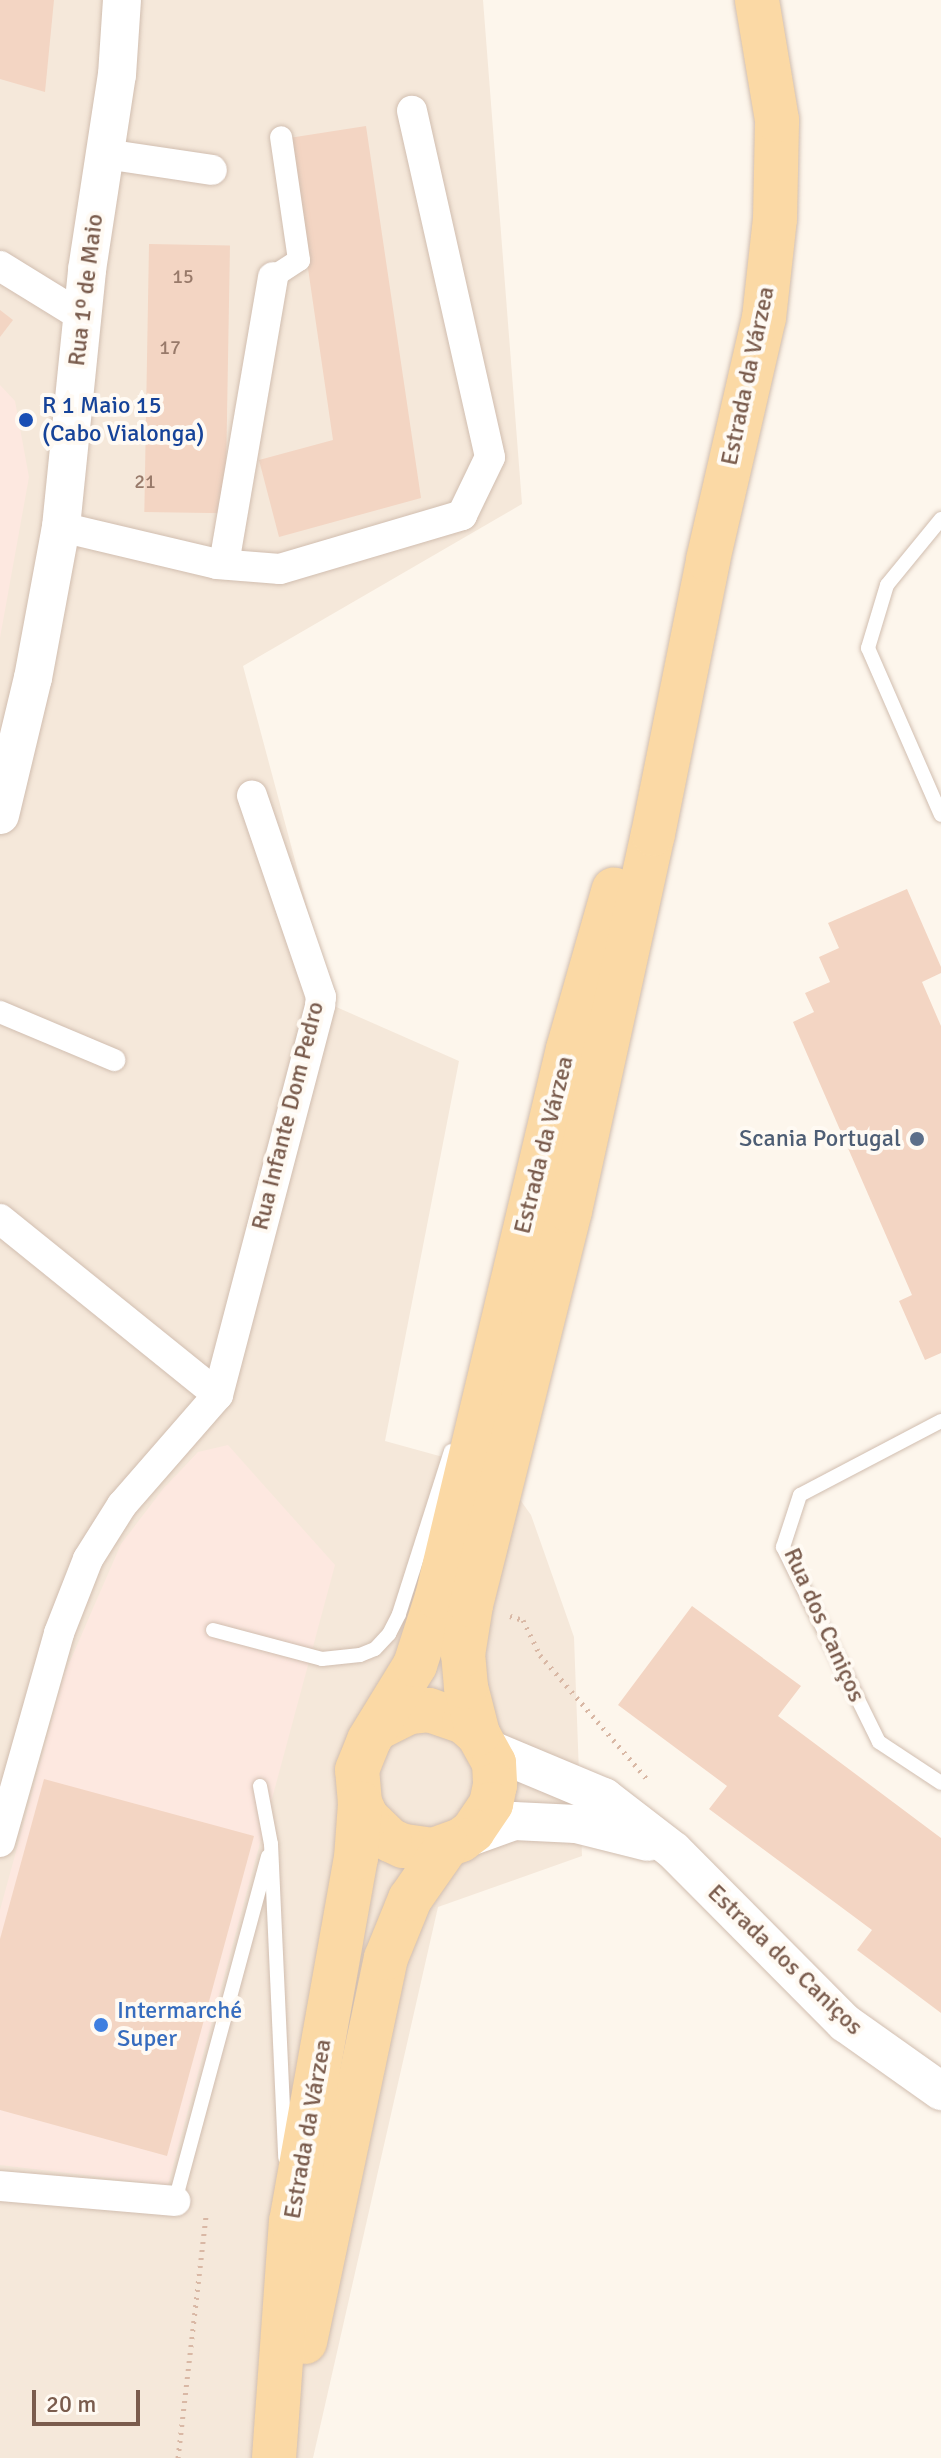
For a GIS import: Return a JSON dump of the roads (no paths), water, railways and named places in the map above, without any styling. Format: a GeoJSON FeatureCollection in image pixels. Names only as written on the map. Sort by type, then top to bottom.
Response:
{"type":"FeatureCollection","features":[{"type":"Feature","properties":{"kind":"main road","name":"Estrada da Várzea"},"geometry":{"type":"LineString","coordinates":[[277,2458],[386,1958],[410,1899],[454,1843],[482,1821],[491,1804],[494,1763],[466,1687],[463,1655],[471,1605],[570,1211],[653,834],[708,560],[764,318],[775,219],[777,120],[757,0]]}},
{"type":"Feature","properties":{"kind":"main road","name":"Estrada da Várzea"},"geometry":{"type":"LineString","coordinates":[[277,2458],[291,2222],[356,1858],[360,1803],[357,1770],[365,1747],[415,1665],[437,1597],[568,1049],[708,560]]}},
{"type":"Feature","properties":{"kind":"main road"},"geometry":{"type":"LineString","coordinates":[[380,1727],[410,1712],[429,1710],[456,1718],[484,1742]]}},
{"type":"Feature","properties":{"kind":"main road"},"geometry":{"type":"LineString","coordinates":[[360,1803],[367,1818],[390,1840],[418,1849],[454,1843]]}},
{"type":"Feature","properties":{"kind":"street","name":"Rua 1º de Maio"},"geometry":{"type":"LineString","coordinates":[[0,815],[33,678],[61,527],[83,317],[117,75],[122,0]]}},
{"type":"Feature","properties":{"kind":"street"},"geometry":{"type":"LineString","coordinates":[[61,527],[224,564],[280,569],[462,515],[490,457],[412,111]]}},
{"type":"Feature","properties":{"kind":"street"},"geometry":{"type":"LineString","coordinates":[[224,564],[273,277],[299,260],[281,137]]}},
{"type":"Feature","properties":{"kind":"street"},"geometry":{"type":"LineString","coordinates":[[105,154],[212,170]]}},
{"type":"Feature","properties":{"kind":"street"},"geometry":{"type":"LineString","coordinates":[[0,266],[83,317]]}},
{"type":"Feature","properties":{"kind":"street","name":"Rua Infante Dom Pedro"},"geometry":{"type":"LineString","coordinates":[[218,1395],[321,997],[252,796]]}},
{"type":"Feature","properties":{"kind":"street"},"geometry":{"type":"LineString","coordinates":[[0,1012],[114,1060]]}},
{"type":"Feature","properties":{"kind":"street"},"geometry":{"type":"LineString","coordinates":[[0,1219],[218,1395],[122,1505],[88,1559],[59,1633],[0,1842]]}},
{"type":"Feature","properties":{"kind":"street","name":"Estrada dos Caniços"},"geometry":{"type":"LineString","coordinates":[[484,1742],[604,1797],[674,1851],[845,2023],[941,2091]]}},
{"type":"Feature","properties":{"kind":"street","name":"Estrada dos Caniços"},"geometry":{"type":"LineString","coordinates":[[454,1843],[514,1821],[576,1824],[605,1829],[674,1851]]}},
{"type":"Feature","properties":{"kind":"street"},"geometry":{"type":"LineString","coordinates":[[0,2186],[175,2201]]}},
{"type":"Feature","properties":{"kind":"lane"},"geometry":{"type":"LineString","coordinates":[[941,519],[887,585],[868,648],[941,815]]}},
{"type":"Feature","properties":{"kind":"lane"},"geometry":{"type":"LineString","coordinates":[[463,1417],[514,1269]]}},
{"type":"Feature","properties":{"kind":"lane","name":"Rua dos Caniços"},"geometry":{"type":"LineString","coordinates":[[941,1421],[800,1495],[783,1547],[879,1742],[941,1783]]}},
{"type":"Feature","properties":{"kind":"lane"},"geometry":{"type":"LineString","coordinates":[[213,1630],[322,1659],[360,1655],[375,1649],[389,1634],[399,1614],[458,1432]]}},
{"type":"Feature","properties":{"kind":"lane"},"geometry":{"type":"LineString","coordinates":[[260,1786],[271,1844],[281,2113],[291,2222]]}},
{"type":"Feature","properties":{"kind":"lane"},"geometry":{"type":"LineString","coordinates":[[175,2201],[271,1844]]}},
{"type":"Feature","properties":{"kind":"place","name":"R 1 Maio 15 (Cabo Vialonga)"},"geometry":{"type":"Point","coordinates":[26,420]}},
{"type":"Feature","properties":{"kind":"place","name":"Scania Portugal"},"geometry":{"type":"Point","coordinates":[917,1139]}},
{"type":"Feature","properties":{"kind":"place","name":"Intermarché Super"},"geometry":{"type":"Point","coordinates":[101,2025]}}]}
